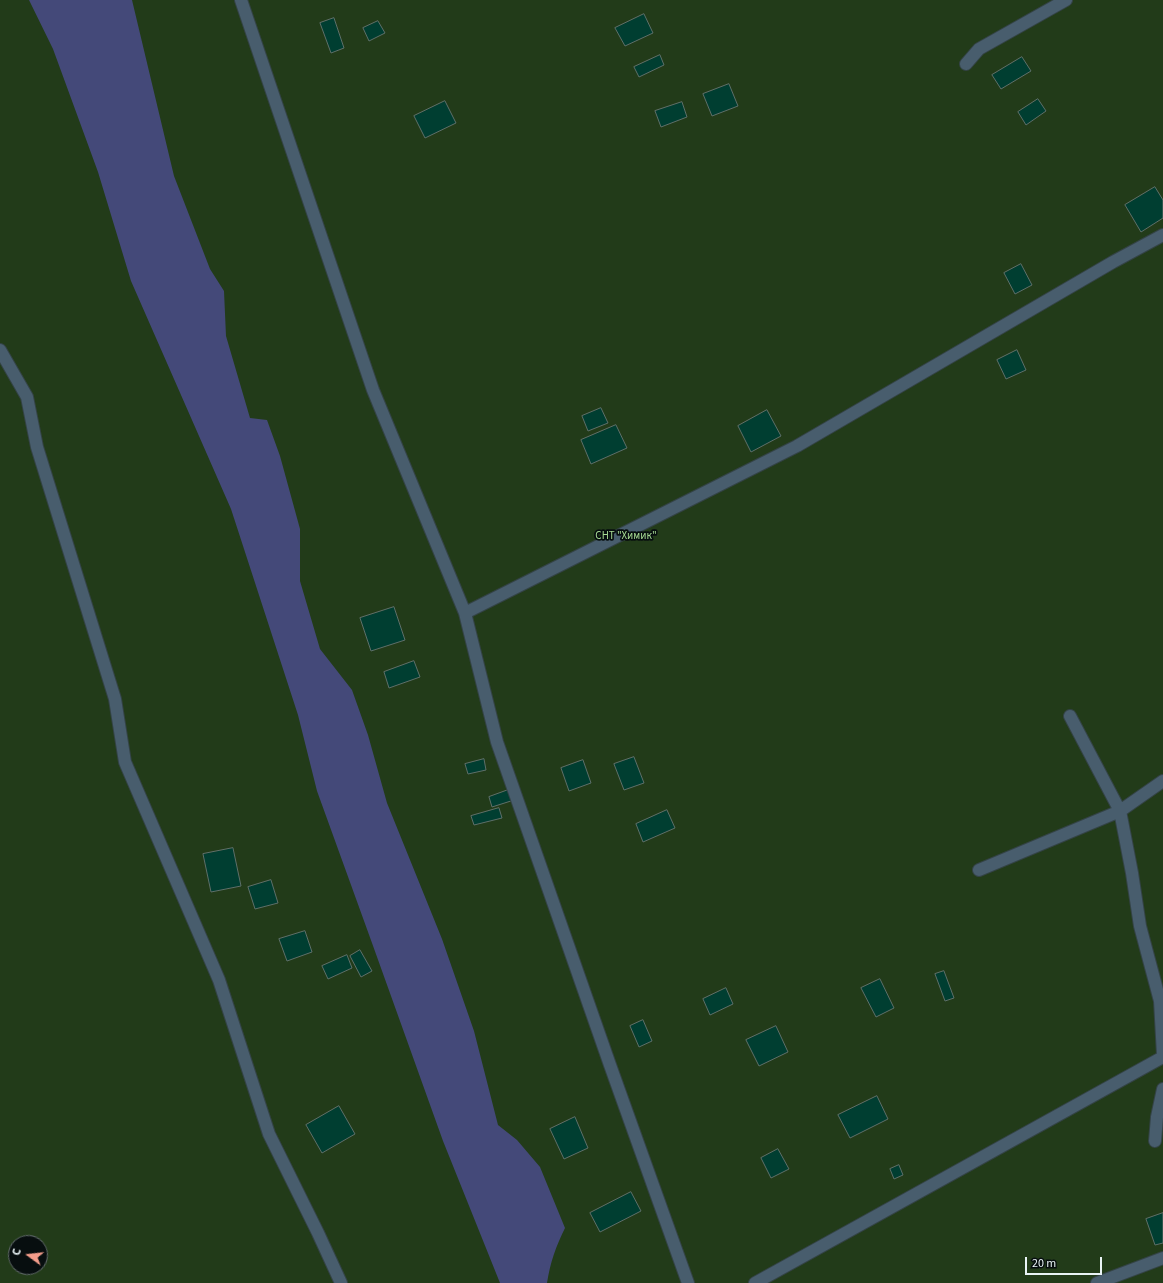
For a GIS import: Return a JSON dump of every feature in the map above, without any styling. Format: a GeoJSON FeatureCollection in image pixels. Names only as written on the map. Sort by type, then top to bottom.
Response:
{"type":"FeatureCollection","features":[{"type":"Feature","properties":{"kind":"street"},"geometry":{"type":"LineString","coordinates":[[241,0],[373,390],[465,613],[497,742],[688,1283]]}},
{"type":"Feature","properties":{"kind":"street"},"geometry":{"type":"LineString","coordinates":[[966,64],[979,49],[1066,0]]}},
{"type":"Feature","properties":{"kind":"street"},"geometry":{"type":"LineString","coordinates":[[465,613],[797,446],[1163,235]]}},
{"type":"Feature","properties":{"kind":"street"},"geometry":{"type":"LineString","coordinates":[[0,350],[27,397],[37,446],[115,699],[125,762],[219,980],[268,1134],[318,1232],[341,1283]]}},
{"type":"Feature","properties":{"kind":"street"},"geometry":{"type":"LineString","coordinates":[[755,1283],[1163,1056],[1160,1001],[1140,926],[1120,811],[1070,716]]}},
{"type":"Feature","properties":{"kind":"street"},"geometry":{"type":"LineString","coordinates":[[979,870],[1120,811],[1163,781]]}},
{"type":"Feature","properties":{"kind":"street"},"geometry":{"type":"LineString","coordinates":[[1155,1141],[1157,1117],[1163,1089]]}},
{"type":"Feature","properties":{"kind":"street"},"geometry":{"type":"LineString","coordinates":[[1097,1283],[1163,1258]]}},
{"type":"Feature","properties":{"kind":"green space","name":"СНТ \"Химик\""},"geometry":{"type":"Polygon","coordinates":[[[0,0],[1163,0],[1163,1283],[0,1283],[0,0]]]}},
{"type":"Feature","properties":{"kind":"water"},"geometry":{"type":"Polygon","coordinates":[[[29,0],[132,0],[174,176],[210,269],[224,291],[226,336],[250,418],[267,420],[280,456],[300,529],[300,581],[320,649],[352,690],[368,735],[387,803],[442,939],[474,1031],[498,1125],[517,1140],[540,1167],[565,1228],[554,1255],[547,1283],[500,1283],[443,1141],[317,791],[298,715],[231,509],[131,281],[98,172],[53,49],[29,0]]]}},
{"type":"Feature","properties":{"kind":"building"},"geometry":{"type":"Polygon","coordinates":[[[644,14],[653,33],[625,46],[615,28],[644,14]]]}},
{"type":"Feature","properties":{"kind":"building"},"geometry":{"type":"Polygon","coordinates":[[[334,18],[344,48],[331,53],[320,23],[334,18]]]}},
{"type":"Feature","properties":{"kind":"building"},"geometry":{"type":"Polygon","coordinates":[[[378,21],[385,33],[369,41],[363,28],[378,21]]]}},
{"type":"Feature","properties":{"kind":"building"},"geometry":{"type":"Polygon","coordinates":[[[660,55],[664,65],[639,77],[634,67],[660,55]]]}},
{"type":"Feature","properties":{"kind":"building"},"geometry":{"type":"Polygon","coordinates":[[[1022,57],[1031,71],[1001,89],[992,75],[1022,57]]]}},
{"type":"Feature","properties":{"kind":"building"},"geometry":{"type":"Polygon","coordinates":[[[729,84],[738,106],[712,116],[703,94],[729,84]]]}},
{"type":"Feature","properties":{"kind":"building"},"geometry":{"type":"Polygon","coordinates":[[[1038,99],[1046,111],[1026,125],[1018,112],[1038,99]]]}},
{"type":"Feature","properties":{"kind":"building"},"geometry":{"type":"Polygon","coordinates":[[[445,101],[456,123],[425,138],[414,116],[445,101]]]}},
{"type":"Feature","properties":{"kind":"building"},"geometry":{"type":"Polygon","coordinates":[[[682,102],[687,117],[661,127],[655,111],[682,102]]]}},
{"type":"Feature","properties":{"kind":"building"},"geometry":{"type":"Polygon","coordinates":[[[1155,187],[1163,200],[1163,218],[1141,232],[1125,205],[1155,187]]]}},
{"type":"Feature","properties":{"kind":"building"},"geometry":{"type":"Polygon","coordinates":[[[1021,264],[1032,285],[1015,294],[1004,273],[1021,264]]]}},
{"type":"Feature","properties":{"kind":"building"},"geometry":{"type":"Polygon","coordinates":[[[1017,350],[1026,370],[1006,379],[997,360],[1017,350]]]}},
{"type":"Feature","properties":{"kind":"building"},"geometry":{"type":"Polygon","coordinates":[[[601,408],[608,423],[588,431],[582,416],[601,408]]]}},
{"type":"Feature","properties":{"kind":"building"},"geometry":{"type":"Polygon","coordinates":[[[767,410],[781,436],[751,452],[738,426],[767,410]]]}},
{"type":"Feature","properties":{"kind":"building"},"geometry":{"type":"Polygon","coordinates":[[[616,425],[627,448],[591,464],[581,440],[616,425]]]}},
{"type":"Feature","properties":{"kind":"building"},"geometry":{"type":"Polygon","coordinates":[[[394,607],[405,640],[371,651],[360,618],[394,607]]]}},
{"type":"Feature","properties":{"kind":"building"},"geometry":{"type":"Polygon","coordinates":[[[414,661],[420,677],[389,688],[384,672],[414,661]]]}},
{"type":"Feature","properties":{"kind":"building"},"geometry":{"type":"Polygon","coordinates":[[[634,757],[644,783],[624,790],[614,764],[634,757]]]}},
{"type":"Feature","properties":{"kind":"building"},"geometry":{"type":"Polygon","coordinates":[[[484,759],[486,770],[468,774],[465,764],[484,759]]]}},
{"type":"Feature","properties":{"kind":"building"},"geometry":{"type":"Polygon","coordinates":[[[583,760],[591,783],[569,791],[561,768],[583,760]]]}},
{"type":"Feature","properties":{"kind":"building"},"geometry":{"type":"Polygon","coordinates":[[[511,789],[514,800],[492,807],[489,797],[511,789]]]}},
{"type":"Feature","properties":{"kind":"building"},"geometry":{"type":"Polygon","coordinates":[[[499,808],[502,818],[474,825],[471,816],[499,808]]]}},
{"type":"Feature","properties":{"kind":"building"},"geometry":{"type":"Polygon","coordinates":[[[667,810],[675,828],[643,842],[636,824],[667,810]]]}},
{"type":"Feature","properties":{"kind":"building"},"geometry":{"type":"Polygon","coordinates":[[[233,848],[241,886],[211,892],[203,854],[233,848]]]}},
{"type":"Feature","properties":{"kind":"building"},"geometry":{"type":"Polygon","coordinates":[[[271,880],[278,903],[255,909],[248,887],[271,880]]]}},
{"type":"Feature","properties":{"kind":"building"},"geometry":{"type":"Polygon","coordinates":[[[305,931],[312,952],[287,961],[279,939],[305,931]]]}},
{"type":"Feature","properties":{"kind":"building"},"geometry":{"type":"Polygon","coordinates":[[[360,950],[372,971],[361,977],[350,956],[360,950]]]}},
{"type":"Feature","properties":{"kind":"building"},"geometry":{"type":"Polygon","coordinates":[[[347,955],[352,968],[328,979],[322,966],[347,955]]]}},
{"type":"Feature","properties":{"kind":"building"},"geometry":{"type":"Polygon","coordinates":[[[944,971],[954,998],[945,1001],[935,974],[944,971]]]}},
{"type":"Feature","properties":{"kind":"building"},"geometry":{"type":"Polygon","coordinates":[[[880,979],[894,1008],[876,1017],[861,988],[880,979]]]}},
{"type":"Feature","properties":{"kind":"building"},"geometry":{"type":"Polygon","coordinates":[[[726,988],[733,1004],[710,1015],[703,999],[726,988]]]}},
{"type":"Feature","properties":{"kind":"building"},"geometry":{"type":"Polygon","coordinates":[[[643,1020],[652,1041],[639,1047],[630,1026],[643,1020]]]}},
{"type":"Feature","properties":{"kind":"building"},"geometry":{"type":"Polygon","coordinates":[[[776,1026],[788,1052],[759,1066],[746,1040],[776,1026]]]}},
{"type":"Feature","properties":{"kind":"building"},"geometry":{"type":"Polygon","coordinates":[[[877,1096],[888,1119],[850,1138],[838,1115],[877,1096]]]}},
{"type":"Feature","properties":{"kind":"building"},"geometry":{"type":"Polygon","coordinates":[[[339,1106],[355,1134],[322,1153],[306,1125],[339,1106]]]}},
{"type":"Feature","properties":{"kind":"building"},"geometry":{"type":"Polygon","coordinates":[[[575,1117],[588,1148],[564,1159],[550,1129],[575,1117]]]}},
{"type":"Feature","properties":{"kind":"building"},"geometry":{"type":"Polygon","coordinates":[[[778,1149],[789,1169],[771,1178],[761,1158],[778,1149]]]}},
{"type":"Feature","properties":{"kind":"building"},"geometry":{"type":"Polygon","coordinates":[[[899,1165],[903,1175],[894,1179],[890,1169],[899,1165]]]}},
{"type":"Feature","properties":{"kind":"building"},"geometry":{"type":"Polygon","coordinates":[[[631,1192],[641,1211],[600,1232],[590,1213],[631,1192]]]}},
{"type":"Feature","properties":{"kind":"building"},"geometry":{"type":"Polygon","coordinates":[[[1163,1213],[1163,1243],[1155,1245],[1146,1219],[1163,1213]]]}}]}
